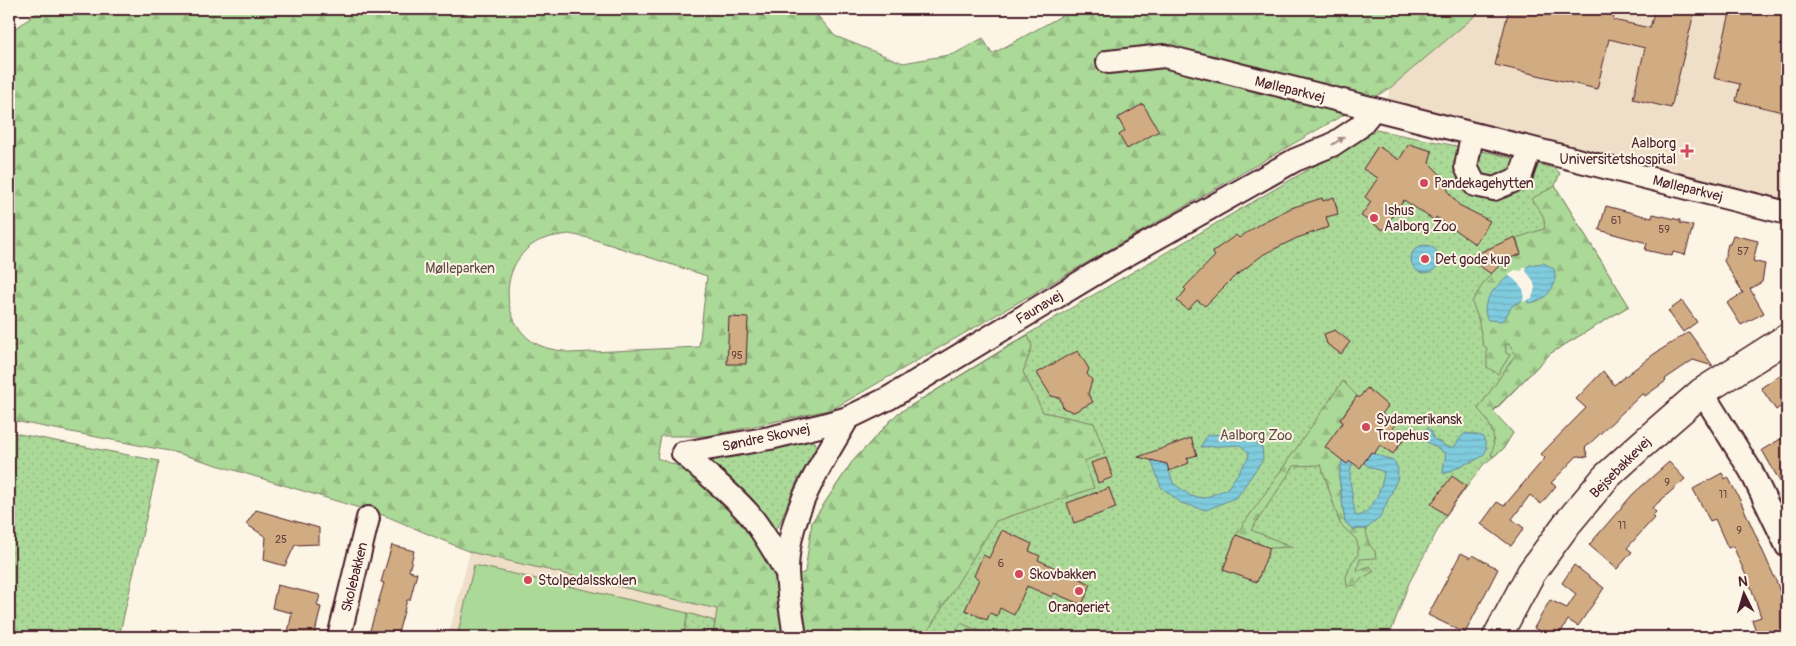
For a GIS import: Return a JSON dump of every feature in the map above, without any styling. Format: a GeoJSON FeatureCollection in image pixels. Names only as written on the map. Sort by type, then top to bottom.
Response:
{"type":"FeatureCollection","features":[{"type":"Feature","properties":{"kind":"street","name":"Mølleparkvej"},"geometry":{"type":"LineString","coordinates":[[1108,62],[1164,56],[1787,213]]}},
{"type":"Feature","properties":{"kind":"street","name":"Faunavej"},"geometry":{"type":"LineString","coordinates":[[848,418],[890,398],[1114,262],[1295,160],[1332,145],[1359,127],[1373,110]]}},
{"type":"Feature","properties":{"kind":"street"},"geometry":{"type":"LineString","coordinates":[[1472,134],[1466,167],[1475,185],[1494,189],[1520,178],[1530,149]]}},
{"type":"Feature","properties":{"kind":"street","name":"Bejsebakkevej"},"geometry":{"type":"LineString","coordinates":[[1496,637],[1531,573],[1566,525],[1606,478],[1702,392],[1787,338]]}},
{"type":"Feature","properties":{"kind":"street"},"geometry":{"type":"LineString","coordinates":[[1702,392],[1751,471],[1787,546]]}},
{"type":"Feature","properties":{"kind":"street"},"geometry":{"type":"LineString","coordinates":[[795,637],[787,573],[791,534],[799,507],[813,478],[848,418]]}},
{"type":"Feature","properties":{"kind":"street","name":"Søndre Skovvej"},"geometry":{"type":"LineString","coordinates":[[787,573],[766,538],[749,515],[727,491],[682,453],[770,438],[848,418]]}},
{"type":"Feature","properties":{"kind":"street","name":"Skolebakken"},"geometry":{"type":"LineString","coordinates":[[339,637],[368,518]]}},
{"type":"Feature","properties":{"kind":"shaded area","name":"Aalborg Universitetshospital"},"geometry":{"type":"Polygon","coordinates":[[[1483,9],[1787,9],[1787,201],[1387,101],[1390,88],[1483,9]]]}},
{"type":"Feature","properties":{"kind":"shaded area","name":"Stolpedalsskolen"},"geometry":{"type":"Polygon","coordinates":[[[470,552],[717,609],[713,637],[448,637],[470,552]]]}},
{"type":"Feature","properties":{"kind":"green space","name":"Mølleparken"},"geometry":{"type":"Polygon","coordinates":[[[43,9],[812,9],[835,36],[903,63],[954,54],[983,38],[992,54],[1074,9],[1483,9],[1390,88],[833,409],[708,436],[661,436],[657,458],[681,467],[724,501],[757,540],[780,583],[805,572],[812,522],[852,462],[897,414],[1028,335],[1032,347],[1023,372],[1043,412],[1094,423],[1105,453],[1084,461],[1094,488],[996,521],[924,637],[713,637],[717,609],[470,552],[386,516],[174,452],[9,420],[9,33],[43,9]],[[569,234],[550,237],[536,242],[522,255],[514,267],[508,294],[514,320],[522,332],[533,342],[549,349],[570,353],[699,347],[707,276],[589,238],[569,234]]]}},
{"type":"Feature","properties":{"kind":"green space","name":"Aalborg Zoo"},"geometry":{"type":"Polygon","coordinates":[[[1376,130],[1492,153],[1554,168],[1560,173],[1555,186],[1629,306],[1551,353],[1493,412],[1513,433],[1503,449],[1483,465],[1446,515],[1409,583],[1389,637],[816,637],[812,522],[852,462],[897,414],[1066,311],[1376,130]]]}},
{"type":"Feature","properties":{"kind":"green space"},"geometry":{"type":"Polygon","coordinates":[[[1555,186],[1629,306],[1551,353],[1493,411],[1513,433],[1503,449],[1493,457],[1491,455],[1494,443],[1492,430],[1478,409],[1516,354],[1509,344],[1505,345],[1506,353],[1510,355],[1498,374],[1487,367],[1487,348],[1483,345],[1478,318],[1472,302],[1486,279],[1498,267],[1512,257],[1521,254],[1516,238],[1544,229],[1543,216],[1531,199],[1555,186]]]}},
{"type":"Feature","properties":{"kind":"green space"},"geometry":{"type":"Polygon","coordinates":[[[1343,381],[1357,396],[1340,419],[1343,422],[1343,460],[1339,477],[1345,522],[1353,529],[1366,529],[1368,541],[1375,551],[1376,558],[1360,559],[1357,571],[1370,566],[1374,571],[1361,579],[1356,585],[1347,586],[1346,577],[1352,562],[1358,555],[1358,546],[1356,539],[1340,524],[1321,465],[1294,466],[1251,530],[1293,547],[1270,548],[1236,535],[1343,381]]]}},
{"type":"Feature","properties":{"kind":"green space"},"geometry":{"type":"Polygon","coordinates":[[[9,432],[159,461],[119,637],[9,637],[9,432]]]}},
{"type":"Feature","properties":{"kind":"green space"},"geometry":{"type":"Polygon","coordinates":[[[812,440],[816,443],[815,451],[797,481],[779,525],[776,528],[771,527],[713,467],[713,460],[718,456],[760,452],[812,440]]]}},
{"type":"Feature","properties":{"kind":"green space","name":"Stolpedalsskolen"},"geometry":{"type":"Polygon","coordinates":[[[474,565],[688,613],[683,637],[457,637],[474,565]]]}},
{"type":"Feature","properties":{"kind":"green space"},"geometry":{"type":"Polygon","coordinates":[[[688,613],[715,621],[713,637],[683,637],[688,613]]]}},
{"type":"Feature","properties":{"kind":"green space"},"geometry":{"type":"Polygon","coordinates":[[[961,623],[992,637],[952,637],[961,623]]]}},
{"type":"Feature","properties":{"kind":"water"},"geometry":{"type":"Polygon","coordinates":[[[1425,245],[1435,249],[1439,259],[1435,269],[1425,273],[1415,269],[1411,259],[1415,249],[1425,245]]]}},
{"type":"Feature","properties":{"kind":"water"},"geometry":{"type":"Polygon","coordinates":[[[1544,263],[1554,269],[1555,281],[1550,292],[1540,300],[1528,303],[1527,298],[1512,306],[1501,321],[1488,320],[1485,306],[1496,288],[1513,273],[1533,280],[1524,270],[1531,265],[1544,263]]]}},
{"type":"Feature","properties":{"kind":"water"},"geometry":{"type":"Polygon","coordinates":[[[1427,429],[1431,431],[1433,438],[1447,447],[1454,447],[1466,433],[1482,436],[1486,448],[1485,452],[1483,456],[1444,474],[1445,453],[1419,437],[1419,433],[1427,429]]]}},
{"type":"Feature","properties":{"kind":"water"},"geometry":{"type":"Polygon","coordinates":[[[1244,433],[1262,448],[1263,459],[1237,497],[1206,510],[1181,503],[1161,487],[1151,460],[1167,464],[1173,483],[1191,496],[1204,498],[1227,489],[1249,457],[1248,452],[1240,445],[1201,447],[1207,435],[1244,433]]]}},
{"type":"Feature","properties":{"kind":"water"},"geometry":{"type":"Polygon","coordinates":[[[1371,452],[1395,462],[1398,470],[1397,480],[1380,518],[1366,529],[1353,529],[1345,522],[1339,477],[1342,461],[1353,463],[1350,475],[1354,509],[1356,516],[1362,515],[1372,506],[1376,499],[1384,472],[1364,463],[1371,452]]]}},
{"type":"Feature","properties":{"kind":"pier"},"geometry":{"type":"Polygon","coordinates":[[[1523,267],[1526,267],[1526,271],[1533,280],[1535,288],[1532,298],[1523,302],[1523,289],[1508,275],[1515,270],[1522,271],[1523,267]]]}},
{"type":"Feature","properties":{"kind":"building"},"geometry":{"type":"Polygon","coordinates":[[[1509,9],[1616,9],[1613,20],[1650,28],[1655,9],[1695,9],[1671,108],[1633,99],[1645,48],[1609,39],[1597,89],[1495,65],[1509,9]]]}},
{"type":"Feature","properties":{"kind":"building"},"geometry":{"type":"Polygon","coordinates":[[[1731,9],[1787,9],[1787,113],[1736,101],[1740,84],[1714,78],[1731,9]]]}},
{"type":"Feature","properties":{"kind":"building"},"geometry":{"type":"Polygon","coordinates":[[[1143,104],[1159,131],[1127,149],[1119,135],[1125,131],[1118,118],[1143,104]]]}},
{"type":"Feature","properties":{"kind":"building"},"geometry":{"type":"Polygon","coordinates":[[[1409,144],[1432,151],[1429,163],[1444,178],[1449,193],[1459,205],[1490,221],[1475,244],[1436,217],[1435,221],[1404,200],[1383,230],[1361,216],[1371,202],[1365,197],[1378,178],[1363,169],[1378,146],[1399,160],[1409,144]]]}},
{"type":"Feature","properties":{"kind":"building"},"geometry":{"type":"Polygon","coordinates":[[[1334,197],[1338,214],[1326,217],[1329,227],[1297,238],[1264,254],[1234,277],[1205,306],[1197,300],[1188,310],[1177,301],[1186,290],[1184,288],[1215,256],[1212,252],[1236,235],[1239,238],[1261,223],[1291,208],[1322,198],[1323,201],[1334,197]]]}},
{"type":"Feature","properties":{"kind":"building"},"geometry":{"type":"Polygon","coordinates":[[[1606,206],[1652,218],[1653,214],[1680,220],[1680,223],[1693,226],[1685,255],[1673,252],[1672,256],[1645,250],[1647,243],[1599,230],[1606,206]]]}},
{"type":"Feature","properties":{"kind":"building"},"geometry":{"type":"Polygon","coordinates":[[[1733,235],[1758,241],[1753,261],[1765,264],[1762,282],[1750,289],[1764,313],[1741,325],[1727,303],[1743,293],[1724,261],[1728,244],[1730,244],[1733,235]]]}},
{"type":"Feature","properties":{"kind":"building"},"geometry":{"type":"Polygon","coordinates":[[[1515,237],[1521,254],[1505,260],[1491,274],[1477,264],[1481,260],[1474,255],[1515,237]]]}},
{"type":"Feature","properties":{"kind":"building"},"geometry":{"type":"Polygon","coordinates":[[[1682,301],[1697,322],[1683,332],[1668,311],[1682,301]]]}},
{"type":"Feature","properties":{"kind":"building"},"geometry":{"type":"Polygon","coordinates":[[[729,317],[748,318],[746,364],[727,364],[729,317]]]}},
{"type":"Feature","properties":{"kind":"building"},"geometry":{"type":"Polygon","coordinates":[[[1335,330],[1350,342],[1341,354],[1327,344],[1324,334],[1335,330]]]}},
{"type":"Feature","properties":{"kind":"building"},"geometry":{"type":"Polygon","coordinates":[[[1689,332],[1713,366],[1693,360],[1665,379],[1666,381],[1645,396],[1643,393],[1585,448],[1588,457],[1577,456],[1551,483],[1556,486],[1541,504],[1530,495],[1512,519],[1524,528],[1511,546],[1481,524],[1497,502],[1504,506],[1545,458],[1541,454],[1586,408],[1576,399],[1603,371],[1614,385],[1654,354],[1689,332]]]}},
{"type":"Feature","properties":{"kind":"building"},"geometry":{"type":"Polygon","coordinates":[[[1078,351],[1089,369],[1087,374],[1092,380],[1088,394],[1093,402],[1074,412],[1063,408],[1060,398],[1051,396],[1037,373],[1078,351]]]}},
{"type":"Feature","properties":{"kind":"building"},"geometry":{"type":"Polygon","coordinates":[[[1787,370],[1787,402],[1776,410],[1761,388],[1787,370]]]}},
{"type":"Feature","properties":{"kind":"building","name":"Sydamerikansk Tropehus"},"geometry":{"type":"Polygon","coordinates":[[[1367,388],[1388,406],[1382,414],[1396,424],[1392,430],[1404,439],[1393,454],[1380,445],[1374,454],[1371,452],[1360,468],[1350,461],[1347,464],[1325,447],[1343,422],[1340,420],[1357,396],[1359,398],[1367,388]]]}},
{"type":"Feature","properties":{"kind":"building"},"geometry":{"type":"Polygon","coordinates":[[[1787,435],[1787,494],[1762,450],[1787,435]]]}},
{"type":"Feature","properties":{"kind":"building"},"geometry":{"type":"Polygon","coordinates":[[[1191,438],[1197,455],[1187,458],[1189,463],[1169,471],[1167,464],[1138,457],[1191,438]]]}},
{"type":"Feature","properties":{"kind":"building"},"geometry":{"type":"Polygon","coordinates":[[[1106,458],[1113,477],[1098,483],[1091,463],[1106,458]]]}},
{"type":"Feature","properties":{"kind":"building"},"geometry":{"type":"Polygon","coordinates":[[[1669,462],[1685,479],[1652,508],[1656,512],[1652,516],[1654,518],[1627,548],[1632,552],[1617,569],[1589,545],[1633,494],[1669,462]]]}},
{"type":"Feature","properties":{"kind":"building"},"geometry":{"type":"Polygon","coordinates":[[[1722,473],[1725,479],[1728,477],[1740,500],[1777,583],[1787,615],[1787,637],[1758,637],[1752,620],[1761,617],[1751,587],[1733,546],[1728,548],[1715,519],[1710,521],[1693,489],[1722,473]]]}},
{"type":"Feature","properties":{"kind":"building"},"geometry":{"type":"Polygon","coordinates":[[[1452,476],[1466,486],[1446,515],[1431,504],[1452,476]]]}},
{"type":"Feature","properties":{"kind":"building"},"geometry":{"type":"Polygon","coordinates":[[[1109,488],[1116,508],[1074,523],[1067,503],[1109,488]]]}},
{"type":"Feature","properties":{"kind":"building"},"geometry":{"type":"Polygon","coordinates":[[[256,510],[319,528],[319,544],[295,545],[285,566],[264,560],[266,537],[246,524],[256,510]]]}},
{"type":"Feature","properties":{"kind":"building","name":"Skovbakken"},"geometry":{"type":"Polygon","coordinates":[[[1002,530],[1032,544],[1029,551],[1040,556],[1038,560],[1091,584],[1082,605],[1054,593],[1052,597],[1027,586],[1014,615],[1000,608],[997,616],[990,613],[987,620],[965,610],[979,579],[974,576],[983,555],[989,558],[1002,530]]]}},
{"type":"Feature","properties":{"kind":"building"},"geometry":{"type":"Polygon","coordinates":[[[1236,535],[1270,548],[1257,582],[1223,570],[1236,535]]]}},
{"type":"Feature","properties":{"kind":"building"},"geometry":{"type":"Polygon","coordinates":[[[392,545],[414,551],[409,571],[417,573],[410,600],[407,600],[397,637],[368,637],[384,583],[381,582],[392,545]]]}},
{"type":"Feature","properties":{"kind":"building"},"geometry":{"type":"Polygon","coordinates":[[[1461,553],[1471,558],[1473,555],[1498,569],[1465,633],[1428,615],[1461,553]]]}},
{"type":"Feature","properties":{"kind":"building"},"geometry":{"type":"Polygon","coordinates":[[[1574,565],[1604,588],[1578,626],[1568,620],[1558,637],[1550,637],[1534,628],[1550,600],[1567,608],[1576,594],[1562,583],[1574,565]]]}},
{"type":"Feature","properties":{"kind":"building"},"geometry":{"type":"Polygon","coordinates":[[[277,585],[320,595],[317,606],[321,607],[314,637],[287,637],[292,613],[272,608],[277,585]]]}},
{"type":"Feature","properties":{"kind":"place","name":"Aalborg Universitetshospital"},"geometry":{"type":"Point","coordinates":[1687,151]}},
{"type":"Feature","properties":{"kind":"place","name":"Pandekagehytten"},"geometry":{"type":"Point","coordinates":[1424,183]}},
{"type":"Feature","properties":{"kind":"place","name":"Ishus Aalborg Zoo"},"geometry":{"type":"Point","coordinates":[1374,218]}},
{"type":"Feature","properties":{"kind":"place","name":"Det gode kup"},"geometry":{"type":"Point","coordinates":[1425,259]}},
{"type":"Feature","properties":{"kind":"place","name":"Sydamerikansk Tropehus"},"geometry":{"type":"Point","coordinates":[1366,427]}},
{"type":"Feature","properties":{"kind":"place","name":"Skovbakken"},"geometry":{"type":"Point","coordinates":[1019,574]}},
{"type":"Feature","properties":{"kind":"place","name":"Stolpedalsskolen"},"geometry":{"type":"Point","coordinates":[528,580]}},
{"type":"Feature","properties":{"kind":"place","name":"Orangeriet"},"geometry":{"type":"Point","coordinates":[1079,591]}}]}
